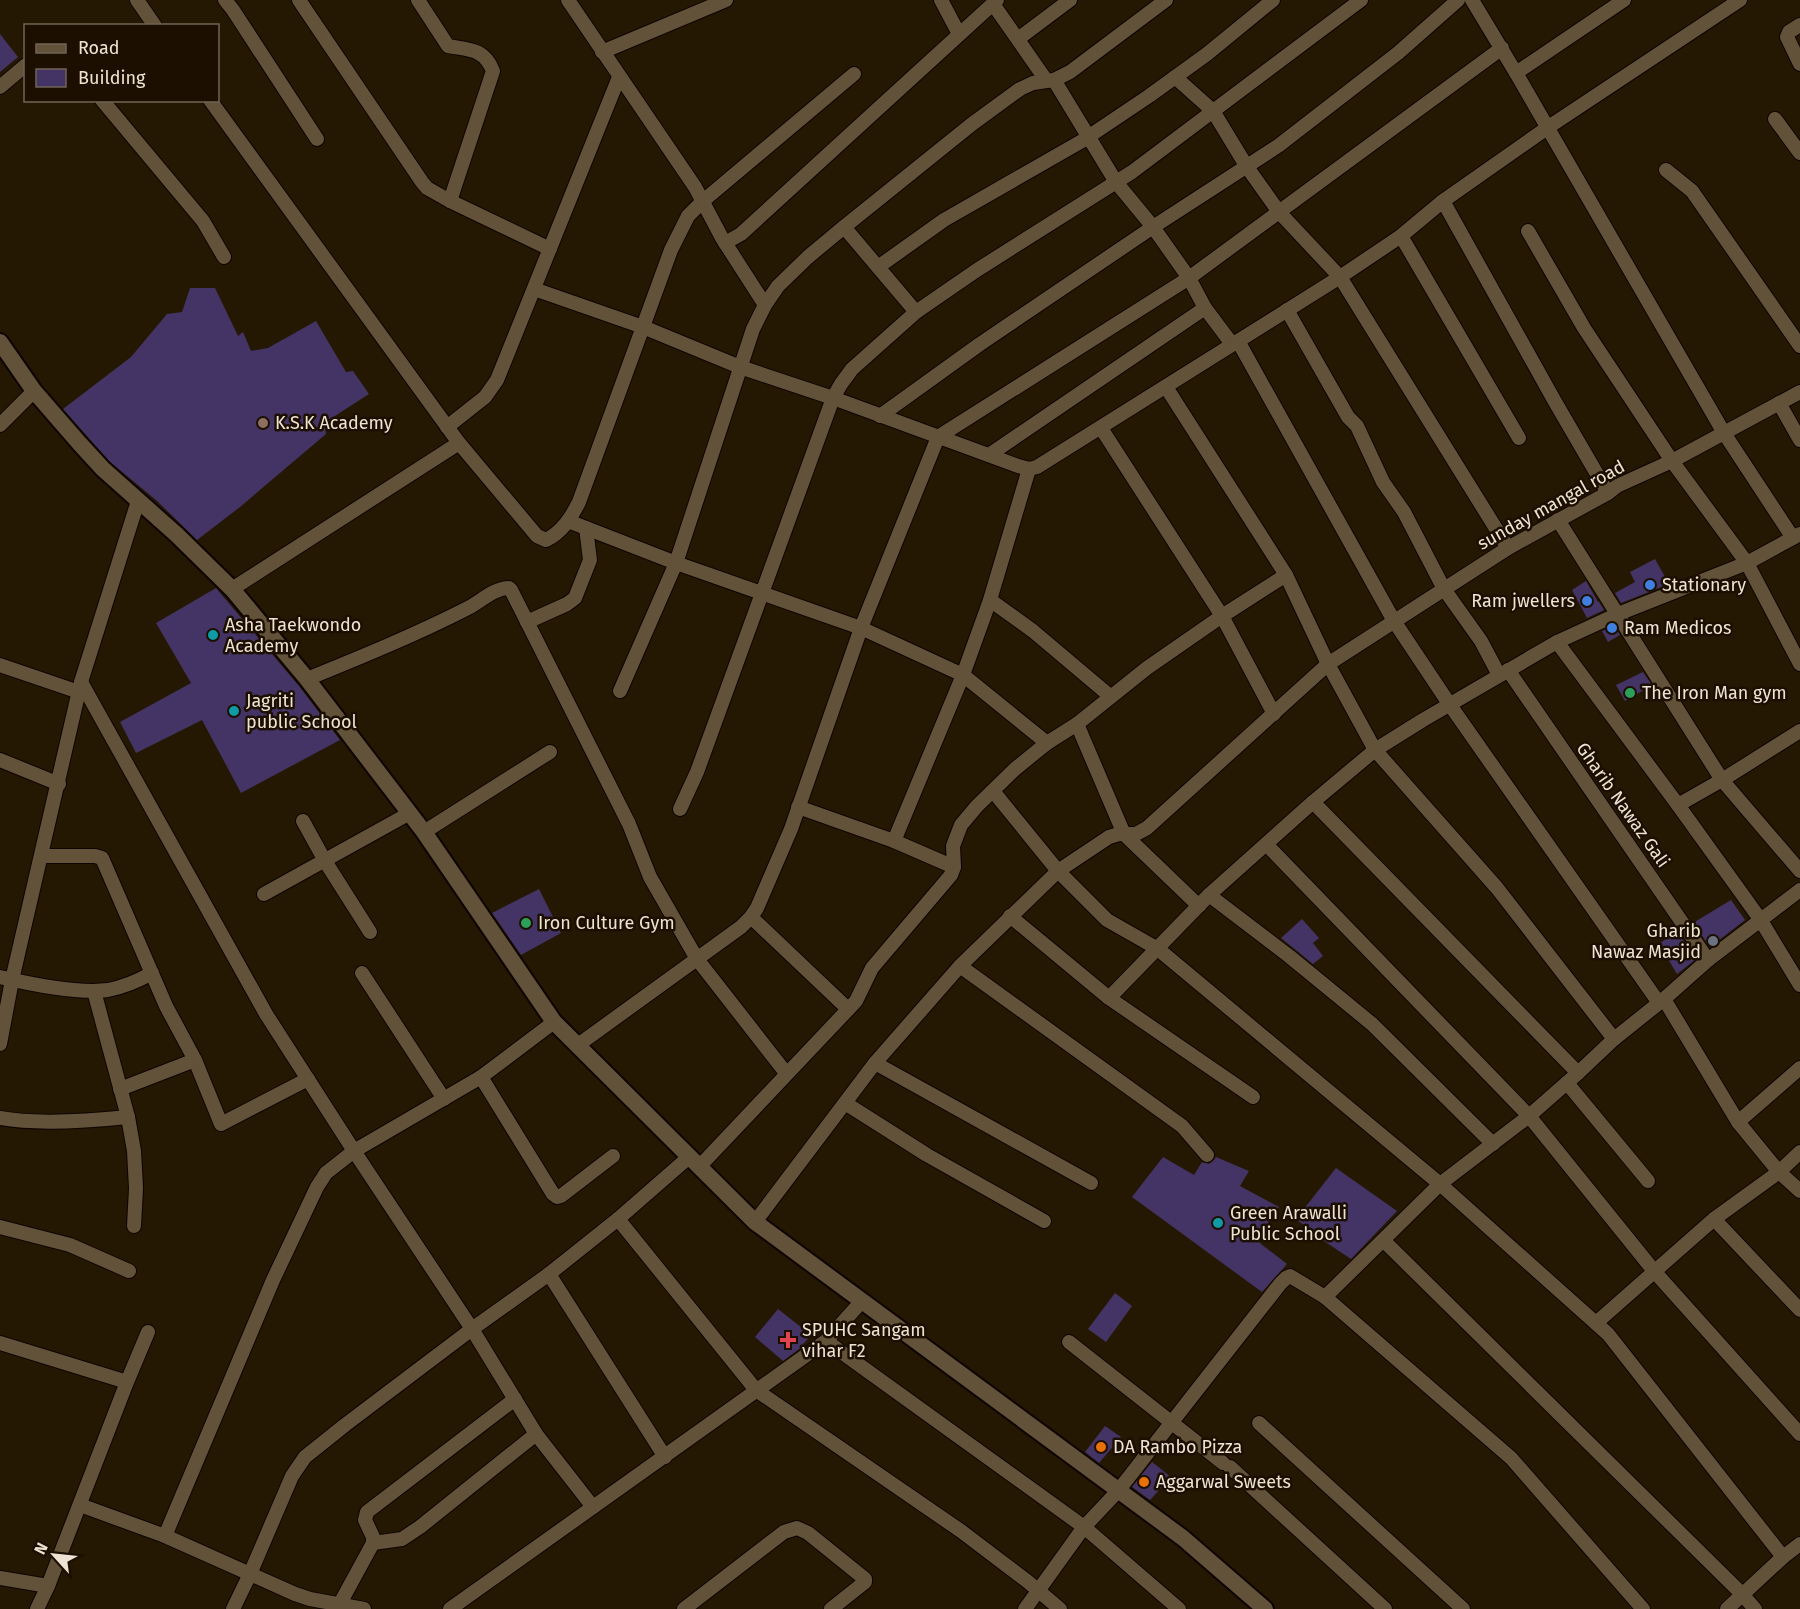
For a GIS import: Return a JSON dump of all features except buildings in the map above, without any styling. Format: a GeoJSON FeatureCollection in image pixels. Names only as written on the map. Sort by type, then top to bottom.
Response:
{"type":"FeatureCollection","features":[{"type":"Feature","properties":{"kind":"street"},"geometry":{"type":"LineString","coordinates":[[137,0],[154,24]]}},
{"type":"Feature","properties":{"kind":"street"},"geometry":{"type":"LineString","coordinates":[[225,0],[317,139]]}},
{"type":"Feature","properties":{"kind":"street"},"geometry":{"type":"LineString","coordinates":[[299,0],[427,188],[550,249]]}},
{"type":"Feature","properties":{"kind":"street"},"geometry":{"type":"LineString","coordinates":[[418,0],[448,46],[478,52],[489,61],[493,71],[450,201]]}},
{"type":"Feature","properties":{"kind":"street"},"geometry":{"type":"LineString","coordinates":[[568,0],[703,201],[725,243],[765,305]]}},
{"type":"Feature","properties":{"kind":"street"},"geometry":{"type":"LineString","coordinates":[[603,52],[726,0]]}},
{"type":"Feature","properties":{"kind":"street"},"geometry":{"type":"LineString","coordinates":[[941,0],[959,34]]}},
{"type":"Feature","properties":{"kind":"street"},"geometry":{"type":"LineString","coordinates":[[1018,39],[1070,0]]}},
{"type":"Feature","properties":{"kind":"street"},"geometry":{"type":"LineString","coordinates":[[620,691],[676,563],[753,329],[778,286],[808,257],[972,124],[1020,89],[1033,83],[1050,80],[1078,66],[1166,0]]}},
{"type":"Feature","properties":{"kind":"street"},"geometry":{"type":"LineString","coordinates":[[878,267],[944,220],[1088,137],[1207,54],[1274,0]]}},
{"type":"Feature","properties":{"kind":"street"},"geometry":{"type":"LineString","coordinates":[[680,809],[697,772],[833,398],[852,369],[916,312],[977,270],[1132,172],[1361,0]]}},
{"type":"Feature","properties":{"kind":"street"},"geometry":{"type":"LineString","coordinates":[[880,416],[980,344],[1278,146],[1398,53],[1458,0]]}},
{"type":"Feature","properties":{"kind":"street"},"geometry":{"type":"LineString","coordinates":[[1109,998],[1209,895],[1375,750],[1557,642],[1618,614],[1747,563],[1796,536],[1724,433],[1472,0]]}},
{"type":"Feature","properties":{"kind":"street"},"geometry":{"type":"LineString","coordinates":[[1516,73],[1624,0]]}},
{"type":"Feature","properties":{"kind":"street"},"geometry":{"type":"LineString","coordinates":[[534,290],[643,327],[740,367],[1029,469],[1047,462],[1340,277],[1401,236],[1443,201],[1547,128],[1740,0]]}},
{"type":"Feature","properties":{"kind":"street"},"geometry":{"type":"LineString","coordinates":[[725,243],[741,234],[995,2],[1018,39],[1050,80],[1116,182],[1153,227],[1189,278],[1205,308],[1235,342],[1394,621],[1450,705],[1661,1001],[1738,1122],[1779,1172],[1800,1191]]}},
{"type":"Feature","properties":{"kind":"street"},"geometry":{"type":"LineString","coordinates":[[1800,25],[1789,32],[1787,37],[1800,64]]}},
{"type":"Feature","properties":{"kind":"street"},"geometry":{"type":"LineString","coordinates":[[578,1045],[741,927],[757,908],[798,807],[861,628],[938,437],[1189,278],[1502,48]]}},
{"type":"Feature","properties":{"kind":"street"},"geometry":{"type":"LineString","coordinates":[[0,87],[24,67]]}},
{"type":"Feature","properties":{"kind":"street"},"geometry":{"type":"LineString","coordinates":[[211,102],[459,443],[539,538],[546,540],[554,536],[568,521],[579,502],[671,250],[688,216],[854,74]]}},
{"type":"Feature","properties":{"kind":"street"},"geometry":{"type":"LineString","coordinates":[[447,427],[485,397],[497,380],[619,77]]}},
{"type":"Feature","properties":{"kind":"street"},"geometry":{"type":"LineString","coordinates":[[1175,77],[1213,111],[1246,167],[1279,212],[1340,277],[1508,548]]}},
{"type":"Feature","properties":{"kind":"street"},"geometry":{"type":"LineString","coordinates":[[104,102],[203,221],[224,257]]}},
{"type":"Feature","properties":{"kind":"street"},"geometry":{"type":"LineString","coordinates":[[1775,119],[1800,153]]}},
{"type":"Feature","properties":{"kind":"street"},"geometry":{"type":"LineString","coordinates":[[1666,170],[1692,191],[1800,346]]}},
{"type":"Feature","properties":{"kind":"street"},"geometry":{"type":"LineString","coordinates":[[1443,201],[1608,493]]}},
{"type":"Feature","properties":{"kind":"street"},"geometry":{"type":"LineString","coordinates":[[844,227],[916,312]]}},
{"type":"Feature","properties":{"kind":"street"},"geometry":{"type":"LineString","coordinates":[[1528,231],[1584,328],[1672,460],[1747,563],[1800,664]]}},
{"type":"Feature","properties":{"kind":"street"},"geometry":{"type":"LineString","coordinates":[[1401,236],[1519,438]]}},
{"type":"Feature","properties":{"kind":"street"},"geometry":{"type":"LineString","coordinates":[[989,455],[1205,308]]}},
{"type":"Feature","properties":{"kind":"street","name":"Gharib Nawaz Gali"},"geometry":{"type":"LineString","coordinates":[[1287,310],[1348,417],[1357,426],[1383,482],[1404,512],[1444,589],[1708,960]]}},
{"type":"Feature","properties":{"kind":"street"},"geometry":{"type":"LineString","coordinates":[[0,342],[34,391],[103,469],[177,535],[232,589],[307,679],[424,832],[554,1022],[755,1222],[1184,1538],[1265,1609]]}},
{"type":"Feature","properties":{"kind":"street"},"geometry":{"type":"LineString","coordinates":[[1166,387],[1286,575],[1328,664],[1375,750],[1497,888],[1614,1039]]}},
{"type":"Feature","properties":{"kind":"street"},"geometry":{"type":"LineString","coordinates":[[0,425],[34,391]]}},
{"type":"Feature","properties":{"kind":"street","name":"sunday mangal road"},"geometry":{"type":"LineString","coordinates":[[755,1222],[875,1063],[960,966],[1058,871],[1109,837],[1136,834],[1147,828],[1328,664],[1394,621],[1508,548],[1617,486],[1672,460],[1800,392]]}},
{"type":"Feature","properties":{"kind":"street"},"geometry":{"type":"LineString","coordinates":[[1779,403],[1800,440]]}},
{"type":"Feature","properties":{"kind":"street"},"geometry":{"type":"LineString","coordinates":[[1101,428],[1222,616],[1274,714]]}},
{"type":"Feature","properties":{"kind":"street"},"geometry":{"type":"LineString","coordinates":[[232,589],[459,443]]}},
{"type":"Feature","properties":{"kind":"street"},"geometry":{"type":"LineString","coordinates":[[894,841],[963,675],[990,600],[1029,469]]}},
{"type":"Feature","properties":{"kind":"street"},"geometry":{"type":"LineString","coordinates":[[0,1044],[6,979],[42,856],[80,687],[138,501]]}},
{"type":"Feature","properties":{"kind":"street"},"geometry":{"type":"LineString","coordinates":[[1558,520],[1722,780],[1800,871]]}},
{"type":"Feature","properties":{"kind":"street"},"geometry":{"type":"LineString","coordinates":[[568,521],[676,563],[861,628],[963,675],[1047,743]]}},
{"type":"Feature","properties":{"kind":"street"},"geometry":{"type":"LineString","coordinates":[[527,622],[575,598],[590,560],[586,528]]}},
{"type":"Feature","properties":{"kind":"street"},"geometry":{"type":"LineString","coordinates":[[233,1609],[300,1462],[345,1425],[549,1274],[694,1162],[856,1001],[872,968],[946,883],[954,867],[953,846],[959,830],[970,813],[1014,769],[1147,668],[1286,575]]}},
{"type":"Feature","properties":{"kind":"street"},"geometry":{"type":"LineString","coordinates":[[307,679],[384,649],[500,589],[511,590],[629,824],[650,877],[697,959],[786,1073]]}},
{"type":"Feature","properties":{"kind":"street"},"geometry":{"type":"LineString","coordinates":[[990,600],[1033,631],[1110,696]]}},
{"type":"Feature","properties":{"kind":"street"},"geometry":{"type":"LineString","coordinates":[[1557,642],[1760,920],[1800,985]]}},
{"type":"Feature","properties":{"kind":"street"},"geometry":{"type":"LineString","coordinates":[[0,664],[80,687],[249,984],[308,1079],[472,1329],[536,1434],[593,1507]]}},
{"type":"Feature","properties":{"kind":"street"},"geometry":{"type":"LineString","coordinates":[[1077,723],[1124,834],[1199,906]]}},
{"type":"Feature","properties":{"kind":"street"},"geometry":{"type":"LineString","coordinates":[[1678,805],[1800,730]]}},
{"type":"Feature","properties":{"kind":"street"},"geometry":{"type":"LineString","coordinates":[[424,832],[550,752]]}},
{"type":"Feature","properties":{"kind":"street"},"geometry":{"type":"LineString","coordinates":[[0,760],[59,784]]}},
{"type":"Feature","properties":{"kind":"street"},"geometry":{"type":"LineString","coordinates":[[993,790],[1058,871],[1107,920],[1158,949],[1440,1184],[1608,1334],[1783,1557]]}},
{"type":"Feature","properties":{"kind":"street"},"geometry":{"type":"LineString","coordinates":[[1313,802],[1578,1073]]}},
{"type":"Feature","properties":{"kind":"street"},"geometry":{"type":"LineString","coordinates":[[798,807],[894,841],[954,867]]}},
{"type":"Feature","properties":{"kind":"street"},"geometry":{"type":"LineString","coordinates":[[264,894],[410,813]]}},
{"type":"Feature","properties":{"kind":"street"},"geometry":{"type":"LineString","coordinates":[[303,821],[325,861],[370,932]]}},
{"type":"Feature","properties":{"kind":"street"},"geometry":{"type":"LineString","coordinates":[[1267,845],[1529,1116],[1654,1271],[1800,1434]]}},
{"type":"Feature","properties":{"kind":"street"},"geometry":{"type":"LineString","coordinates":[[42,856],[102,858],[166,1006],[195,1060],[221,1124],[308,1079]]}},
{"type":"Feature","properties":{"kind":"street"},"geometry":{"type":"LineString","coordinates":[[1325,1298],[1440,1184],[1529,1116],[1614,1039],[1708,960],[1800,890]]}},
{"type":"Feature","properties":{"kind":"street"},"geometry":{"type":"LineString","coordinates":[[1209,895],[1289,956],[1372,1024],[1493,1144]]}},
{"type":"Feature","properties":{"kind":"street"},"geometry":{"type":"LineString","coordinates":[[1010,916],[1109,998],[1253,1097]]}},
{"type":"Feature","properties":{"kind":"street"},"geometry":{"type":"LineString","coordinates":[[751,917],[848,1009]]}},
{"type":"Feature","properties":{"kind":"street"},"geometry":{"type":"LineString","coordinates":[[960,966],[1182,1126],[1207,1155]]}},
{"type":"Feature","properties":{"kind":"street"},"geometry":{"type":"LineString","coordinates":[[6,979],[94,991],[122,986],[152,973]]}},
{"type":"Feature","properties":{"kind":"street"},"geometry":{"type":"LineString","coordinates":[[362,973],[444,1099]]}},
{"type":"Feature","properties":{"kind":"street"},"geometry":{"type":"LineString","coordinates":[[94,991],[128,1117],[134,1151],[136,1172],[134,1226]]}},
{"type":"Feature","properties":{"kind":"street"},"geometry":{"type":"LineString","coordinates":[[165,1536],[273,1280],[317,1187],[326,1173],[354,1151],[481,1077],[554,1022]]}},
{"type":"Feature","properties":{"kind":"street"},"geometry":{"type":"LineString","coordinates":[[120,1089],[195,1060]]}},
{"type":"Feature","properties":{"kind":"street"},"geometry":{"type":"LineString","coordinates":[[875,1063],[1090,1183]]}},
{"type":"Feature","properties":{"kind":"street"},"geometry":{"type":"LineString","coordinates":[[1738,1122],[1800,1068]]}},
{"type":"Feature","properties":{"kind":"street"},"geometry":{"type":"LineString","coordinates":[[481,1077],[557,1197],[613,1156]]}},
{"type":"Feature","properties":{"kind":"street"},"geometry":{"type":"LineString","coordinates":[[1567,1083],[1648,1180]]}},
{"type":"Feature","properties":{"kind":"street"},"geometry":{"type":"LineString","coordinates":[[845,1103],[927,1155],[1044,1221]]}},
{"type":"Feature","properties":{"kind":"street"},"geometry":{"type":"LineString","coordinates":[[0,1118],[31,1121],[86,1121],[128,1117]]}},
{"type":"Feature","properties":{"kind":"street"},"geometry":{"type":"LineString","coordinates":[[1596,1323],[1714,1220],[1779,1172],[1800,1152]]}},
{"type":"Feature","properties":{"kind":"street"},"geometry":{"type":"LineString","coordinates":[[618,1219],[756,1390],[961,1530],[1060,1609]]}},
{"type":"Feature","properties":{"kind":"street"},"geometry":{"type":"LineString","coordinates":[[1714,1220],[1800,1310]]}},
{"type":"Feature","properties":{"kind":"street"},"geometry":{"type":"LineString","coordinates":[[0,1227],[70,1245],[129,1271]]}},
{"type":"Feature","properties":{"kind":"street"},"geometry":{"type":"LineString","coordinates":[[1384,1241],[1755,1609]]}},
{"type":"Feature","properties":{"kind":"street"},"geometry":{"type":"LineString","coordinates":[[549,1274],[665,1457]]}},
{"type":"Feature","properties":{"kind":"street"},"geometry":{"type":"LineString","coordinates":[[1025,1609],[1084,1527],[1118,1491],[1286,1278],[1293,1276],[1325,1298],[1511,1458],[1643,1609]]}},
{"type":"Feature","properties":{"kind":"street"},"geometry":{"type":"LineString","coordinates":[[450,1609],[826,1341],[862,1301]]}},
{"type":"Feature","properties":{"kind":"street"},"geometry":{"type":"LineString","coordinates":[[38,1609],[148,1332]]}},
{"type":"Feature","properties":{"kind":"street"},"geometry":{"type":"LineString","coordinates":[[826,1341],[1084,1527],[1179,1609]]}},
{"type":"Feature","properties":{"kind":"street"},"geometry":{"type":"LineString","coordinates":[[1069,1342],[1226,1465],[1385,1609]]}},
{"type":"Feature","properties":{"kind":"street"},"geometry":{"type":"LineString","coordinates":[[1,1347],[127,1382]]}},
{"type":"Feature","properties":{"kind":"street"},"geometry":{"type":"LineString","coordinates":[[338,1607],[373,1543],[373,1537],[365,1520],[367,1512],[515,1399]]}},
{"type":"Feature","properties":{"kind":"street"},"geometry":{"type":"LineString","coordinates":[[1259,1423],[1462,1609]]}},
{"type":"Feature","properties":{"kind":"street"},"geometry":{"type":"LineString","coordinates":[[373,1543],[402,1539],[420,1527],[536,1434]]}},
{"type":"Feature","properties":{"kind":"street"},"geometry":{"type":"LineString","coordinates":[[80,1504],[165,1536],[295,1594],[338,1607],[364,1609]]}},
{"type":"Feature","properties":{"kind":"street"},"geometry":{"type":"LineString","coordinates":[[684,1609],[784,1532],[796,1528],[808,1533],[866,1580],[831,1609]]}},
{"type":"Feature","properties":{"kind":"street"},"geometry":{"type":"LineString","coordinates":[[1727,1609],[1783,1557],[1800,1545]]}},
{"type":"Feature","properties":{"kind":"street"},"geometry":{"type":"LineString","coordinates":[[0,1578],[48,1586]]}},
{"type":"Feature","properties":{"kind":"place","name":"K.S.K Academy"},"geometry":{"type":"Point","coordinates":[263,423]}},
{"type":"Feature","properties":{"kind":"place","name":"Stationary"},"geometry":{"type":"Point","coordinates":[1650,585]}},
{"type":"Feature","properties":{"kind":"place","name":"Ram jwellers"},"geometry":{"type":"Point","coordinates":[1587,601]}},
{"type":"Feature","properties":{"kind":"place","name":"Ram Medicos"},"geometry":{"type":"Point","coordinates":[1612,628]}},
{"type":"Feature","properties":{"kind":"place","name":"Asha Taekwondo Academy"},"geometry":{"type":"Point","coordinates":[213,635]}},
{"type":"Feature","properties":{"kind":"place","name":"The Iron Man gym"},"geometry":{"type":"Point","coordinates":[1630,693]}},
{"type":"Feature","properties":{"kind":"place","name":"Jagriti public School"},"geometry":{"type":"Point","coordinates":[234,711]}},
{"type":"Feature","properties":{"kind":"place","name":"Iron Culture Gym"},"geometry":{"type":"Point","coordinates":[526,923]}},
{"type":"Feature","properties":{"kind":"place","name":"Gharib Nawaz Masjid"},"geometry":{"type":"Point","coordinates":[1713,941]}},
{"type":"Feature","properties":{"kind":"place","name":"Green Arawalli Public School"},"geometry":{"type":"Point","coordinates":[1218,1223]}},
{"type":"Feature","properties":{"kind":"place","name":"SPUHC Sangam vihar F2"},"geometry":{"type":"Point","coordinates":[788,1340]}},
{"type":"Feature","properties":{"kind":"place","name":"DA Rambo Pizza"},"geometry":{"type":"Point","coordinates":[1101,1447]}},
{"type":"Feature","properties":{"kind":"place","name":"Aggarwal Sweets"},"geometry":{"type":"Point","coordinates":[1144,1482]}}]}
